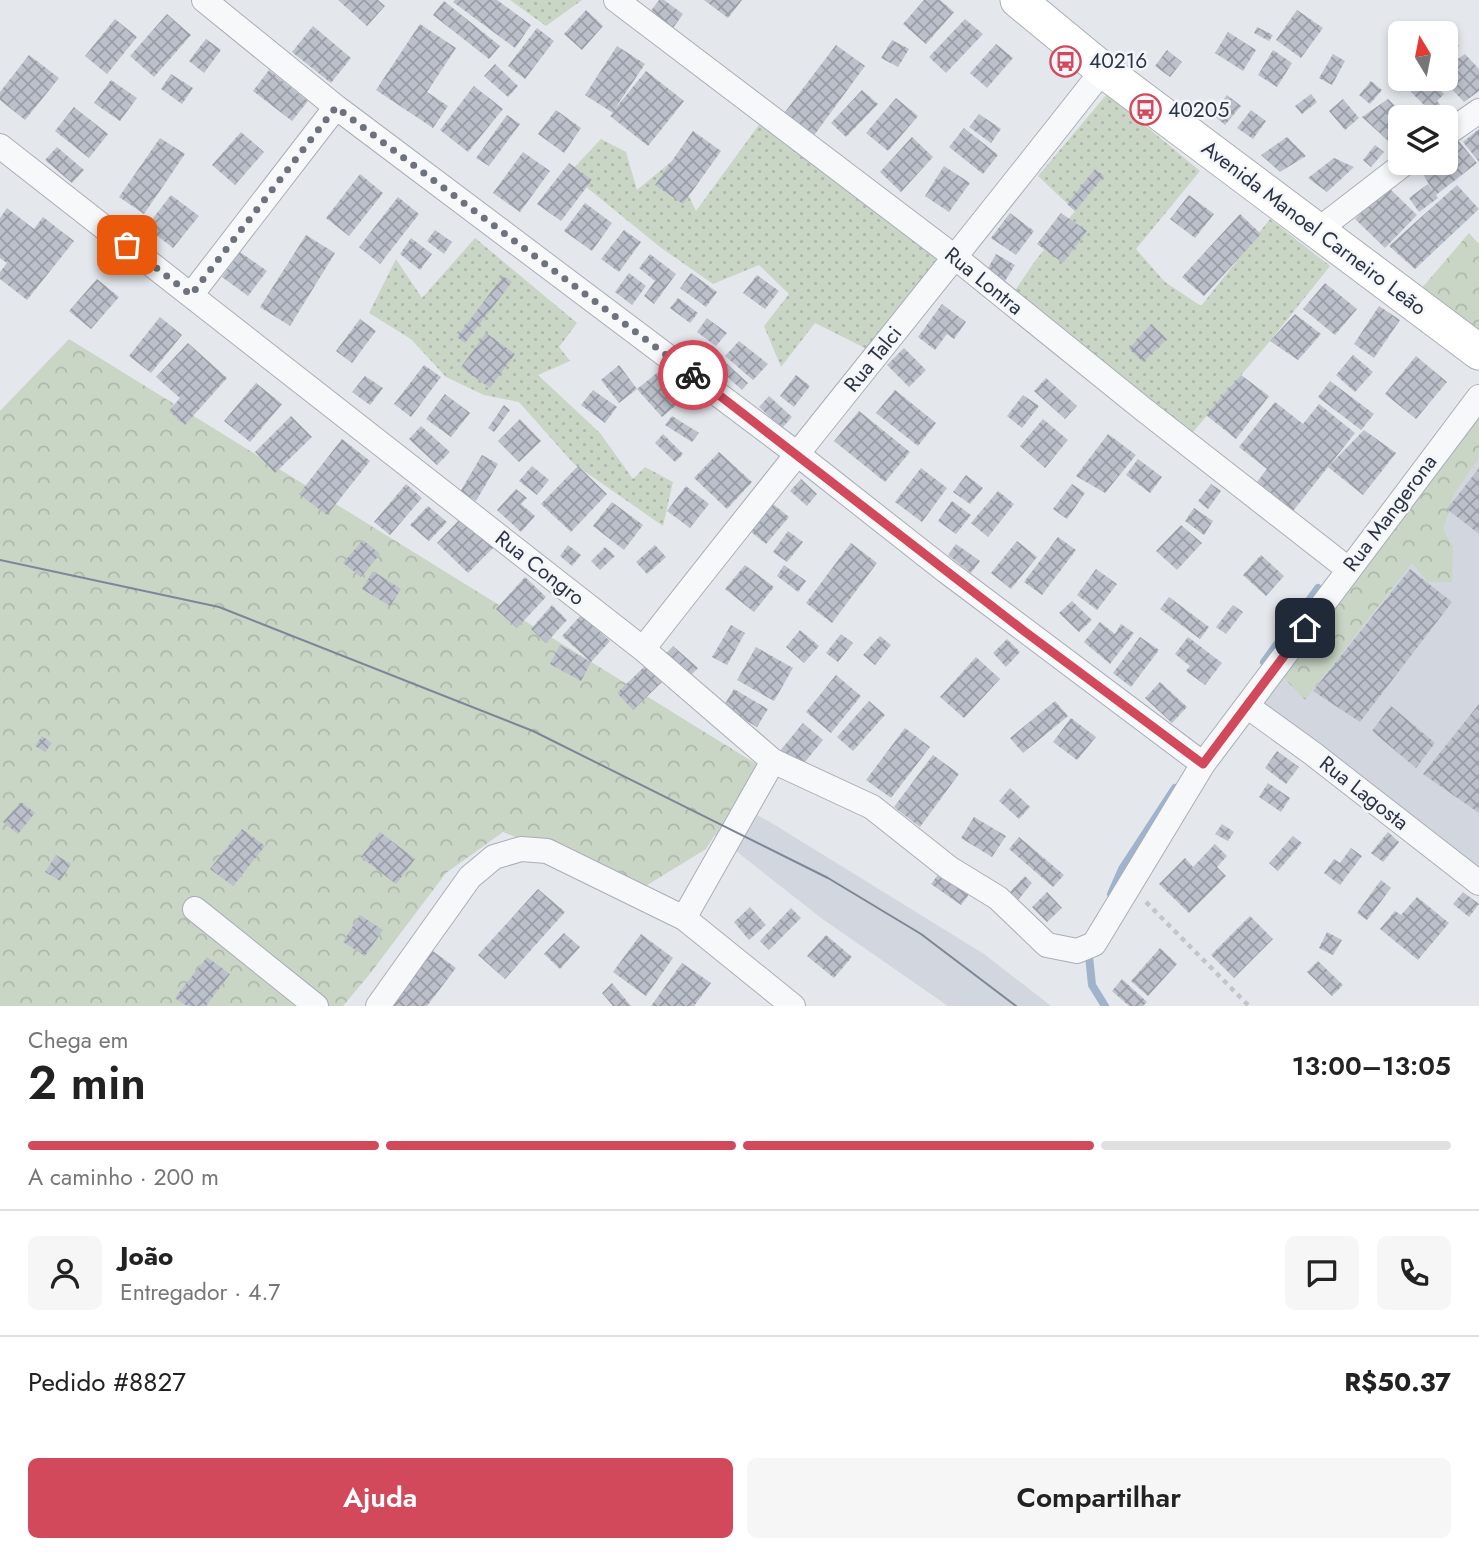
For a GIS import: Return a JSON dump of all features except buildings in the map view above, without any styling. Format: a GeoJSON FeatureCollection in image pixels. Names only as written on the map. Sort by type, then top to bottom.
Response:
{"type":"FeatureCollection","features":[{"type":"Feature","properties":{"kind":"main road","name":"Avenida Manoel Carneiro Leão"},"geometry":{"type":"LineString","coordinates":[[1018,0],[1103,70],[1479,352]]}},
{"type":"Feature","properties":{"kind":"street"},"geometry":{"type":"LineString","coordinates":[[204,0],[336,107],[796,453],[1029,635],[1203,764]]}},
{"type":"Feature","properties":{"kind":"street","name":"Rua Lontra"},"geometry":{"type":"LineString","coordinates":[[616,0],[956,258],[1348,569]]}},
{"type":"Feature","properties":{"kind":"street","name":"Rua Talci"},"geometry":{"type":"LineString","coordinates":[[643,649],[796,453],[956,258],[1103,70]]}},
{"type":"Feature","properties":{"kind":"street"},"geometry":{"type":"LineString","coordinates":[[191,295],[336,107]]}},
{"type":"Feature","properties":{"kind":"street"},"geometry":{"type":"LineString","coordinates":[[1458,126],[1479,111]]}},
{"type":"Feature","properties":{"kind":"street","name":"Rua Congro"},"geometry":{"type":"LineString","coordinates":[[0,146],[643,649],[773,761],[872,807],[949,868],[998,898],[1047,945],[1077,951],[1094,944]]}},
{"type":"Feature","properties":{"kind":"street"},"geometry":{"type":"LineString","coordinates":[[1318,230],[1389,175]]}},
{"type":"Feature","properties":{"kind":"street","name":"Rua Mangerona"},"geometry":{"type":"LineString","coordinates":[[1094,944],[1203,764],[1479,397]]}},
{"type":"Feature","properties":{"kind":"street","name":"Rua Lagosta"},"geometry":{"type":"LineString","coordinates":[[1247,706],[1479,883]]}},
{"type":"Feature","properties":{"kind":"street"},"geometry":{"type":"LineString","coordinates":[[684,918],[773,761]]}},
{"type":"Feature","properties":{"kind":"street"},"geometry":{"type":"LineString","coordinates":[[378,1006],[470,877],[494,858],[521,849],[547,851],[684,918],[793,1006]]}},
{"type":"Feature","properties":{"kind":"street"},"geometry":{"type":"LineString","coordinates":[[195,909],[316,1006]]}},
{"type":"Feature","properties":{"kind":"path"},"geometry":{"type":"LineString","coordinates":[[1130,887],[1249,1006]]}},
{"type":"Feature","properties":{"kind":"shaded area"},"geometry":{"type":"Polygon","coordinates":[[[1479,397],[1479,877],[1245,707],[1479,397]]]}},
{"type":"Feature","properties":{"kind":"shaded area"},"geometry":{"type":"Polygon","coordinates":[[[0,543],[680,773],[770,822],[984,954],[1051,1006],[948,1006],[821,918],[717,836],[646,816],[0,543]]]}},
{"type":"Feature","properties":{"kind":"green space"},"geometry":{"type":"Polygon","coordinates":[[[510,0],[582,0],[546,26],[510,0]]]}},
{"type":"Feature","properties":{"kind":"green space"},"geometry":{"type":"Polygon","coordinates":[[[1107,94],[1200,171],[1136,249],[1165,282],[1201,306],[1270,219],[1330,266],[1188,438],[1014,292],[1075,211],[1038,176],[1107,94]]]}},
{"type":"Feature","properties":{"kind":"green space"},"geometry":{"type":"Polygon","coordinates":[[[761,122],[939,256],[871,351],[815,323],[781,367],[764,326],[789,294],[759,265],[713,284],[660,247],[569,173],[601,139],[626,152],[637,190],[672,161],[696,211],[761,122]]]}},
{"type":"Feature","properties":{"kind":"green space"},"geometry":{"type":"Polygon","coordinates":[[[1469,233],[1479,244],[1479,330],[1421,289],[1469,233]]]}},
{"type":"Feature","properties":{"kind":"green space"},"geometry":{"type":"Polygon","coordinates":[[[475,238],[577,323],[559,347],[570,361],[538,375],[600,433],[633,479],[645,467],[673,482],[663,526],[574,464],[519,402],[484,395],[446,377],[411,339],[369,313],[396,259],[422,298],[475,238]]]}},
{"type":"Feature","properties":{"kind":"green space"},"geometry":{"type":"Polygon","coordinates":[[[69,339],[758,765],[706,849],[644,887],[503,832],[446,873],[343,1006],[0,1006],[0,411],[69,339]]]}},
{"type":"Feature","properties":{"kind":"green space"},"geometry":{"type":"Polygon","coordinates":[[[1479,419],[1479,458],[1454,494],[1443,530],[1453,546],[1452,582],[1428,582],[1412,563],[1305,700],[1283,677],[1410,506],[1479,419]]]}},
{"type":"Feature","properties":{"kind":"waterway"},"geometry":{"type":"LineString","coordinates":[[1264,662],[1318,588]]}},
{"type":"Feature","properties":{"kind":"waterway"},"geometry":{"type":"LineString","coordinates":[[1111,894],[1122,869],[1175,788]]}},
{"type":"Feature","properties":{"kind":"waterway"},"geometry":{"type":"LineString","coordinates":[[1089,956],[1092,985],[1105,1006]]}},
{"type":"Feature","properties":{"kind":"tram line"},"geometry":{"type":"LineString","coordinates":[[0,560],[219,607],[533,731],[828,878],[921,934],[1016,1006]]}},
{"type":"Feature","properties":{"kind":"way so far"},"geometry":{"type":"LineString","coordinates":[[127,245],[191,295],[336,107],[693,375]]}},
{"type":"Feature","properties":{"kind":"place","name":"40216"},"geometry":{"type":"Point","coordinates":[1066,61]}},
{"type":"Feature","properties":{"kind":"place","name":"40205"},"geometry":{"type":"Point","coordinates":[1145,110]}},
{"type":"Feature","properties":{"kind":"route"},"geometry":{"type":"LineString","coordinates":[[693,375],[1024,631],[1203,764],[1305,628]]}}]}
